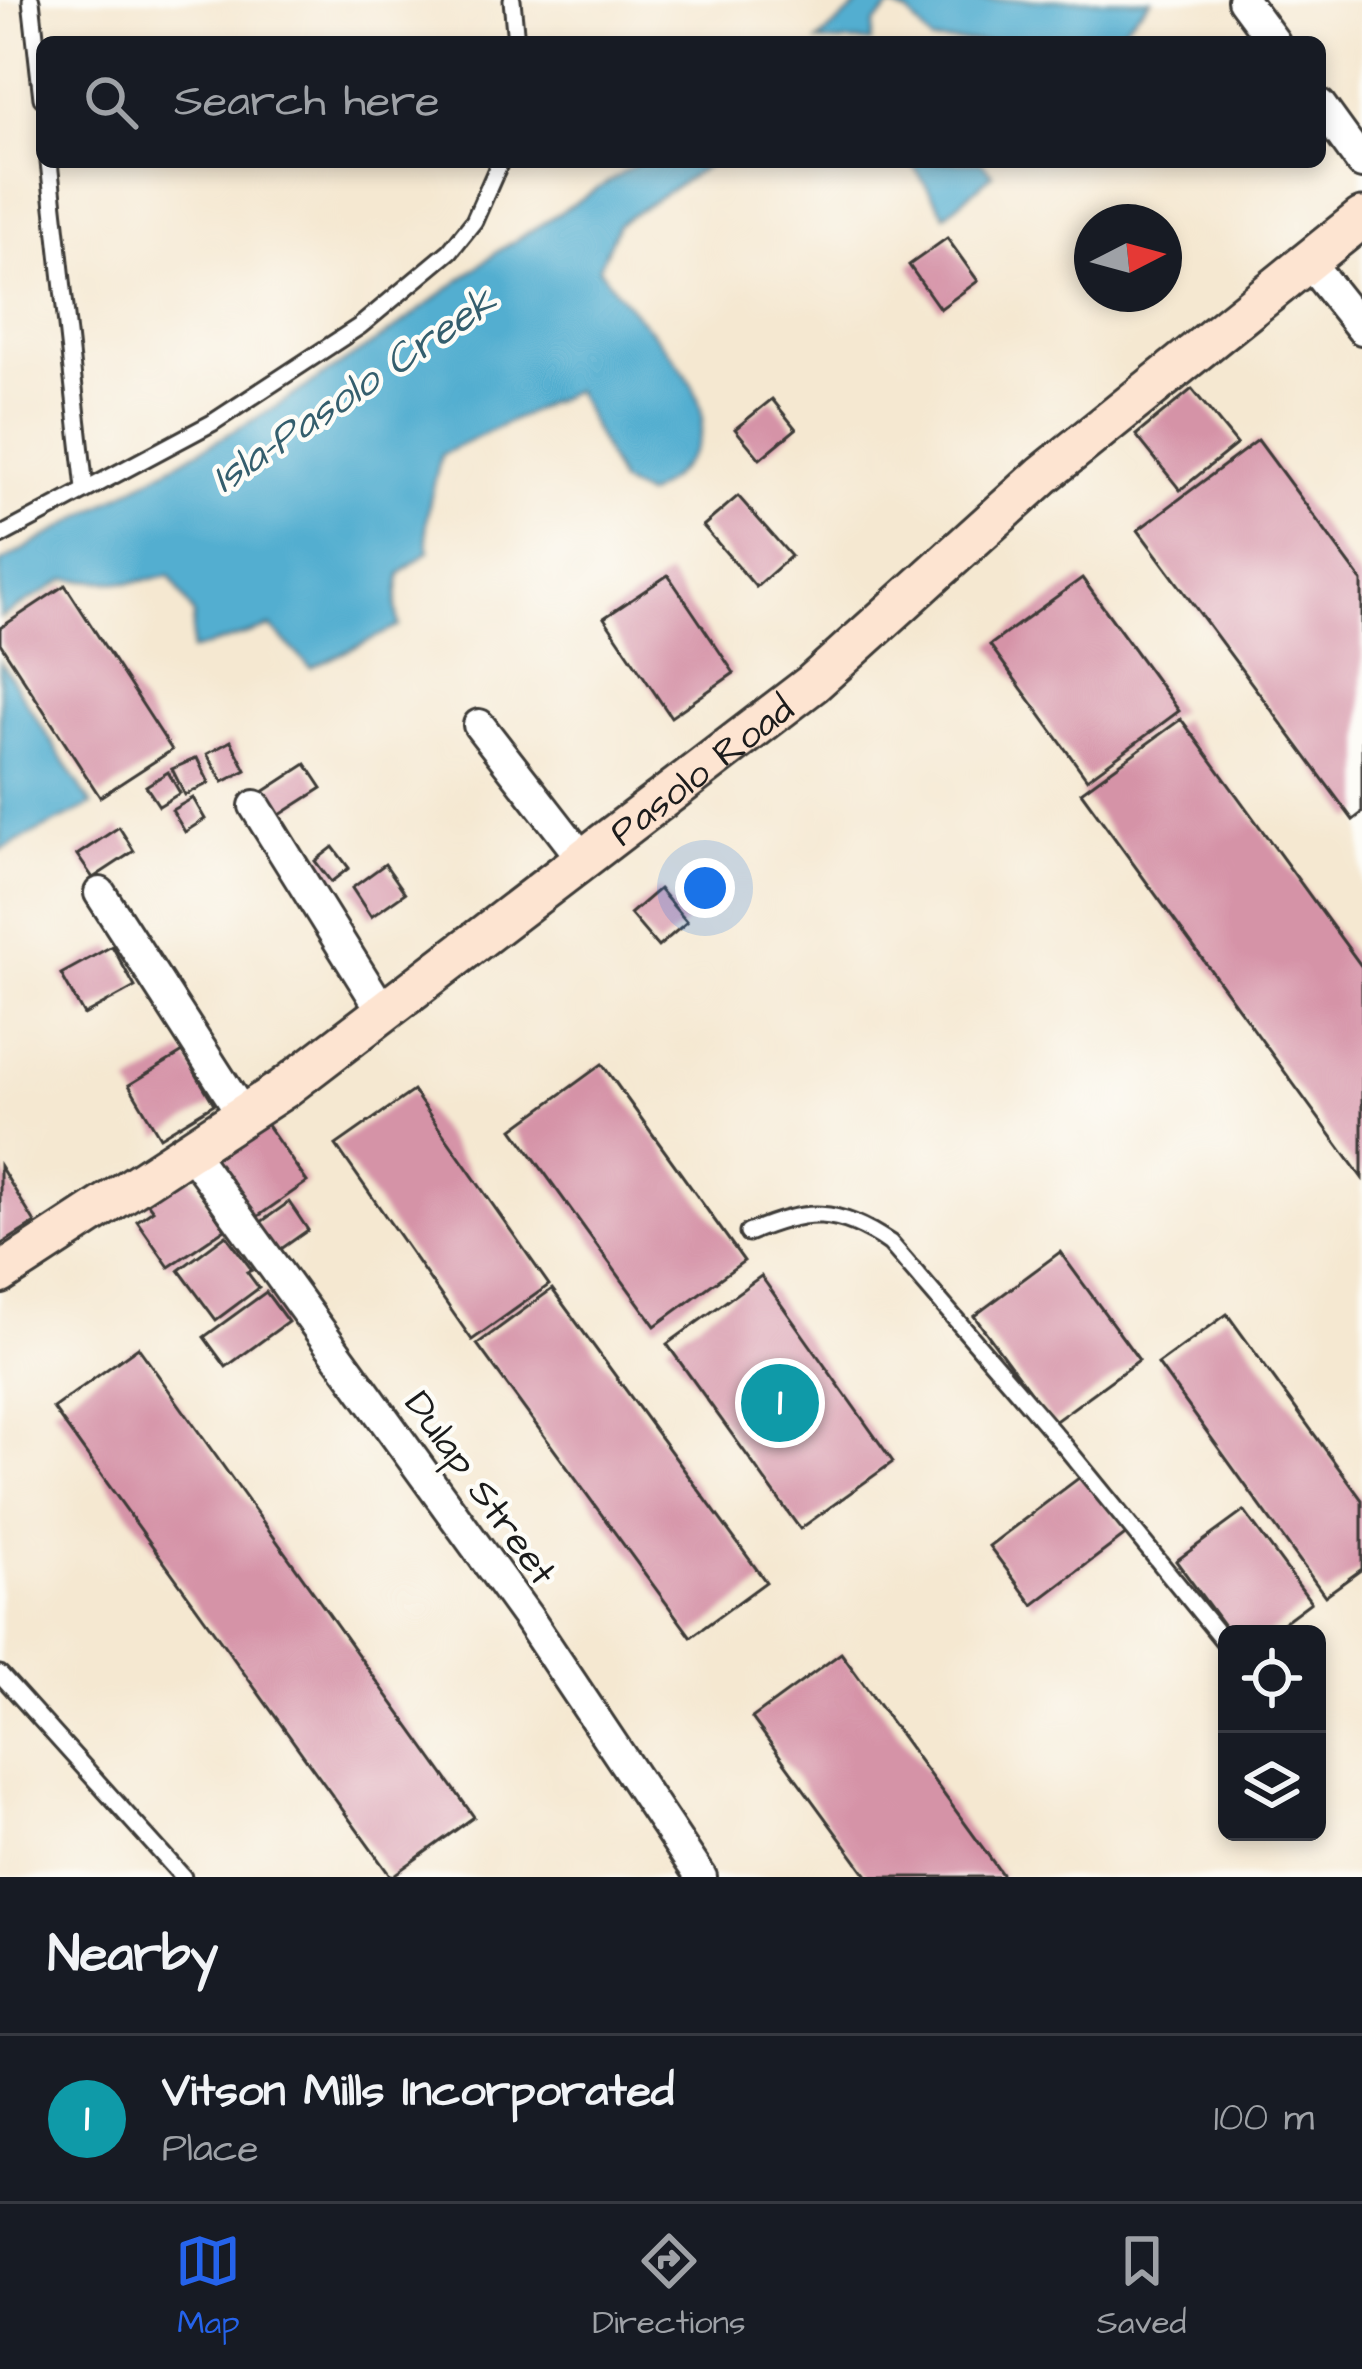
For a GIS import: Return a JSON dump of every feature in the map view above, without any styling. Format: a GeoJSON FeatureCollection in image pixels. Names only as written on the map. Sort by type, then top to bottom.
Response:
{"type":"FeatureCollection","features":[{"type":"Feature","properties":{"kind":"street"},"geometry":{"type":"LineString","coordinates":[[1243,0],[1270,36]]}},
{"type":"Feature","properties":{"kind":"street"},"geometry":{"type":"LineString","coordinates":[[1326,113],[1362,163]]}},
{"type":"Feature","properties":{"kind":"street","name":"Pasolo Road"},"geometry":{"type":"LineString","coordinates":[[0,1274],[243,1115],[812,684],[1043,475],[1362,218]]}},
{"type":"Feature","properties":{"kind":"street"},"geometry":{"type":"LineString","coordinates":[[1308,261],[1362,329]]}},
{"type":"Feature","properties":{"kind":"street"},"geometry":{"type":"LineString","coordinates":[[479,725],[583,859]]}},
{"type":"Feature","properties":{"kind":"street"},"geometry":{"type":"LineString","coordinates":[[255,806],[384,1012]]}},
{"type":"Feature","properties":{"kind":"street"},"geometry":{"type":"LineString","coordinates":[[100,893],[243,1115]]}},
{"type":"Feature","properties":{"kind":"street","name":"Dulap Street"},"geometry":{"type":"LineString","coordinates":[[189,1150],[528,1618],[701,1877]]}},
{"type":"Feature","properties":{"kind":"lane"},"geometry":{"type":"LineString","coordinates":[[31,0],[36,45]]}},
{"type":"Feature","properties":{"kind":"lane"},"geometry":{"type":"LineString","coordinates":[[512,0],[515,36]]}},
{"type":"Feature","properties":{"kind":"lane"},"geometry":{"type":"LineString","coordinates":[[50,168],[85,490]]}},
{"type":"Feature","properties":{"kind":"lane"},"geometry":{"type":"LineString","coordinates":[[0,536],[212,422],[360,326],[450,251],[474,220],[497,168]]}},
{"type":"Feature","properties":{"kind":"lane"},"geometry":{"type":"LineString","coordinates":[[748,1233],[782,1218],[830,1213],[859,1222],[890,1243],[1218,1634]]}},
{"type":"Feature","properties":{"kind":"lane"},"geometry":{"type":"LineString","coordinates":[[0,1674],[183,1877]]}},
{"type":"Feature","properties":{"kind":"water"},"geometry":{"type":"Polygon","coordinates":[[[864,0],[1151,0],[1115,36],[927,36],[908,13],[891,7],[874,24],[872,36],[824,36],[864,0]]]}},
{"type":"Feature","properties":{"kind":"water","name":"Isla-Pasolo Creek"},"geometry":{"type":"Polygon","coordinates":[[[630,168],[704,168],[618,224],[599,268],[671,354],[690,381],[701,409],[700,437],[683,466],[646,496],[620,483],[575,390],[441,455],[427,515],[429,551],[400,574],[399,626],[311,668],[271,627],[191,651],[194,615],[170,576],[129,583],[66,579],[0,618],[0,563],[271,410],[395,329],[497,252],[630,168]]]}},
{"type":"Feature","properties":{"kind":"water"},"geometry":{"type":"Polygon","coordinates":[[[915,168],[987,168],[993,174],[945,215],[915,168]]]}},
{"type":"Feature","properties":{"kind":"water"},"geometry":{"type":"Polygon","coordinates":[[[0,661],[92,805],[0,850],[0,661]]]}},
{"type":"Feature","properties":{"kind":"building"},"geometry":{"type":"Polygon","coordinates":[[[947,238],[978,281],[940,309],[909,265],[947,238]]]}},
{"type":"Feature","properties":{"kind":"building"},"geometry":{"type":"Polygon","coordinates":[[[1192,389],[1237,444],[1180,490],[1136,435],[1192,389]]]}},
{"type":"Feature","properties":{"kind":"building"},"geometry":{"type":"Polygon","coordinates":[[[772,399],[796,429],[760,459],[735,429],[772,399]]]}},
{"type":"Feature","properties":{"kind":"building"},"geometry":{"type":"Polygon","coordinates":[[[1258,440],[1362,581],[1362,813],[1353,820],[1138,530],[1258,440]]]}},
{"type":"Feature","properties":{"kind":"building"},"geometry":{"type":"Polygon","coordinates":[[[738,496],[791,556],[756,587],[703,526],[738,496]]]}},
{"type":"Feature","properties":{"kind":"building"},"geometry":{"type":"Polygon","coordinates":[[[668,575],[734,673],[671,717],[604,618],[668,575]]]}},
{"type":"Feature","properties":{"kind":"building"},"geometry":{"type":"Polygon","coordinates":[[[1082,578],[1179,711],[1087,779],[990,645],[1082,578]]]}},
{"type":"Feature","properties":{"kind":"building"},"geometry":{"type":"Polygon","coordinates":[[[65,585],[172,750],[100,797],[0,643],[0,628],[65,585]]]}},
{"type":"Feature","properties":{"kind":"building"},"geometry":{"type":"Polygon","coordinates":[[[1181,719],[1362,967],[1362,1178],[1081,792],[1181,719]]]}},
{"type":"Feature","properties":{"kind":"building"},"geometry":{"type":"Polygon","coordinates":[[[231,741],[246,770],[223,782],[207,754],[231,741]]]}},
{"type":"Feature","properties":{"kind":"building"},"geometry":{"type":"Polygon","coordinates":[[[197,758],[209,783],[185,795],[172,769],[197,758]]]}},
{"type":"Feature","properties":{"kind":"building"},"geometry":{"type":"Polygon","coordinates":[[[306,764],[322,788],[272,820],[257,796],[306,764]]]}},
{"type":"Feature","properties":{"kind":"building"},"geometry":{"type":"Polygon","coordinates":[[[168,772],[180,793],[159,806],[146,786],[168,772]]]}},
{"type":"Feature","properties":{"kind":"building"},"geometry":{"type":"Polygon","coordinates":[[[193,798],[205,819],[185,832],[172,810],[193,798]]]}},
{"type":"Feature","properties":{"kind":"building"},"geometry":{"type":"Polygon","coordinates":[[[119,827],[134,851],[93,878],[77,855],[119,827]]]}},
{"type":"Feature","properties":{"kind":"building"},"geometry":{"type":"Polygon","coordinates":[[[333,847],[349,868],[331,882],[315,861],[333,847]]]}},
{"type":"Feature","properties":{"kind":"building"},"geometry":{"type":"Polygon","coordinates":[[[385,864],[405,893],[371,917],[352,888],[385,864]]]}},
{"type":"Feature","properties":{"kind":"building"},"geometry":{"type":"Polygon","coordinates":[[[659,889],[687,922],[658,947],[630,914],[659,889]]]}},
{"type":"Feature","properties":{"kind":"building"},"geometry":{"type":"Polygon","coordinates":[[[112,946],[135,987],[84,1015],[61,974],[112,946]]]}},
{"type":"Feature","properties":{"kind":"building"},"geometry":{"type":"Polygon","coordinates":[[[183,1052],[214,1104],[160,1137],[129,1085],[183,1052]]]}},
{"type":"Feature","properties":{"kind":"building"},"geometry":{"type":"Polygon","coordinates":[[[602,1064],[744,1261],[655,1326],[513,1129],[602,1064]]]}},
{"type":"Feature","properties":{"kind":"building"},"geometry":{"type":"Polygon","coordinates":[[[413,1091],[549,1285],[472,1340],[336,1145],[413,1091]]]}},
{"type":"Feature","properties":{"kind":"building"},"geometry":{"type":"Polygon","coordinates":[[[264,1121],[307,1182],[250,1222],[208,1161],[264,1121]]]}},
{"type":"Feature","properties":{"kind":"building"},"geometry":{"type":"Polygon","coordinates":[[[0,1166],[35,1223],[0,1245],[0,1166]]]}},
{"type":"Feature","properties":{"kind":"building"},"geometry":{"type":"Polygon","coordinates":[[[184,1168],[225,1229],[169,1267],[137,1221],[153,1210],[143,1197],[184,1168]]]}},
{"type":"Feature","properties":{"kind":"building"},"geometry":{"type":"Polygon","coordinates":[[[289,1202],[308,1230],[274,1254],[254,1227],[289,1202]]]}},
{"type":"Feature","properties":{"kind":"building"},"geometry":{"type":"Polygon","coordinates":[[[226,1235],[259,1288],[216,1320],[179,1270],[226,1235]]]}},
{"type":"Feature","properties":{"kind":"building"},"geometry":{"type":"Polygon","coordinates":[[[1060,1252],[1139,1360],[1053,1423],[974,1316],[1060,1252]]]}},
{"type":"Feature","properties":{"kind":"building"},"geometry":{"type":"Polygon","coordinates":[[[761,1276],[893,1462],[800,1529],[667,1344],[761,1276]]]}},
{"type":"Feature","properties":{"kind":"building"},"geometry":{"type":"Polygon","coordinates":[[[552,1289],[766,1582],[691,1637],[477,1344],[552,1289]]]}},
{"type":"Feature","properties":{"kind":"building"},"geometry":{"type":"Polygon","coordinates":[[[266,1292],[288,1322],[226,1367],[204,1337],[266,1292]]]}},
{"type":"Feature","properties":{"kind":"building"},"geometry":{"type":"Polygon","coordinates":[[[1227,1314],[1362,1500],[1362,1569],[1325,1596],[1158,1364],[1227,1314]]]}},
{"type":"Feature","properties":{"kind":"building"},"geometry":{"type":"Polygon","coordinates":[[[138,1347],[474,1817],[391,1877],[53,1408],[138,1347]]]}},
{"type":"Feature","properties":{"kind":"building"},"geometry":{"type":"Polygon","coordinates":[[[1084,1474],[1128,1533],[1033,1605],[989,1546],[1084,1474]]]}},
{"type":"Feature","properties":{"kind":"building"},"geometry":{"type":"Polygon","coordinates":[[[1244,1511],[1311,1602],[1280,1625],[1223,1625],[1176,1561],[1244,1511]]]}},
{"type":"Feature","properties":{"kind":"building"},"geometry":{"type":"Polygon","coordinates":[[[841,1653],[1004,1877],[868,1877],[752,1718],[841,1653]]]}},
{"type":"Feature","properties":{"kind":"place","name":"Vitson Mills Incorporated"},"geometry":{"type":"Point","coordinates":[780,1403]}}]}
